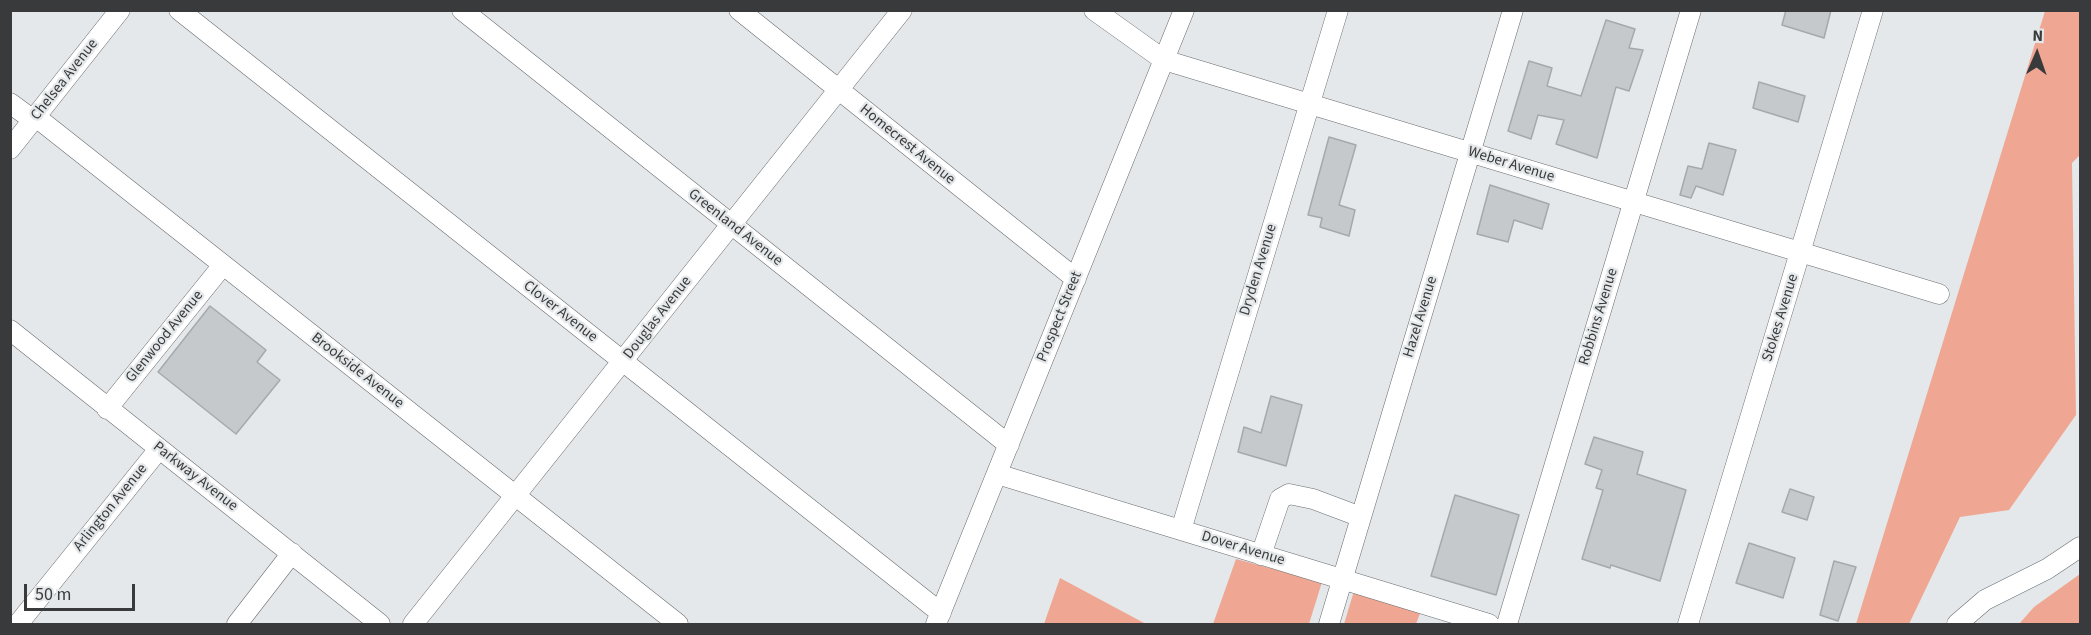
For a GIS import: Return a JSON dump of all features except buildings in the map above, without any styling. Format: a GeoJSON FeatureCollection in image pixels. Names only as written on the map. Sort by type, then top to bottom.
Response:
{"type":"FeatureCollection","features":[{"type":"Feature","properties":{"kind":"street","name":"Chelsea Avenue"},"geometry":{"type":"LineString","coordinates":[[10,149],[120,10]]}},
{"type":"Feature","properties":{"kind":"street","name":"Clover Avenue"},"geometry":{"type":"LineString","coordinates":[[179,10],[623,362],[939,619]]}},
{"type":"Feature","properties":{"kind":"street","name":"Greenland Avenue"},"geometry":{"type":"LineString","coordinates":[[462,10],[1009,445]]}},
{"type":"Feature","properties":{"kind":"street","name":"Homecrest Avenue"},"geometry":{"type":"LineString","coordinates":[[739,10],[1076,279]]}},
{"type":"Feature","properties":{"kind":"street","name":"Douglas Avenue"},"geometry":{"type":"LineString","coordinates":[[413,624],[902,10]]}},
{"type":"Feature","properties":{"kind":"street","name":"Weber Avenue"},"geometry":{"type":"LineString","coordinates":[[1094,10],[1164,60],[1939,294]]}},
{"type":"Feature","properties":{"kind":"street","name":"Prospect Street"},"geometry":{"type":"LineString","coordinates":[[939,619],[1184,10]]}},
{"type":"Feature","properties":{"kind":"street","name":"Dryden Avenue"},"geometry":{"type":"LineString","coordinates":[[1181,530],[1338,10]]}},
{"type":"Feature","properties":{"kind":"street","name":"Hazel Avenue"},"geometry":{"type":"LineString","coordinates":[[1329,624],[1513,10]]}},
{"type":"Feature","properties":{"kind":"street","name":"Robbins Avenue"},"geometry":{"type":"LineString","coordinates":[[1507,624],[1691,10]]}},
{"type":"Feature","properties":{"kind":"street","name":"Stokes Avenue"},"geometry":{"type":"LineString","coordinates":[[1688,624],[1873,10]]}},
{"type":"Feature","properties":{"kind":"street","name":"Brookside Avenue"},"geometry":{"type":"LineString","coordinates":[[10,103],[35,119],[223,265],[678,624]]}},
{"type":"Feature","properties":{"kind":"street","name":"Glenwood Avenue"},"geometry":{"type":"LineString","coordinates":[[107,409],[223,265]]}},
{"type":"Feature","properties":{"kind":"street","name":"Parkway Avenue"},"geometry":{"type":"LineString","coordinates":[[10,330],[380,624]]}},
{"type":"Feature","properties":{"kind":"street","name":"Arlington Avenue"},"geometry":{"type":"LineString","coordinates":[[18,624],[159,449]]}},
{"type":"Feature","properties":{"kind":"street","name":"Dover Avenue"},"geometry":{"type":"LineString","coordinates":[[997,474],[1488,624]]}},
{"type":"Feature","properties":{"kind":"street"},"geometry":{"type":"LineString","coordinates":[[1261,555],[1280,499],[1289,494],[1313,499],[1361,517]]}},
{"type":"Feature","properties":{"kind":"street"},"geometry":{"type":"LineString","coordinates":[[1957,624],[1985,600],[2047,569],[2080,547]]}},
{"type":"Feature","properties":{"kind":"street"},"geometry":{"type":"LineString","coordinates":[[237,624],[292,553]]}},
{"type":"Feature","properties":{"kind":"shaded area"},"geometry":{"type":"Polygon","coordinates":[[[2045,11],[2080,11],[2080,155],[2072,163],[2076,415],[2009,510],[1960,517],[1909,624],[1856,624],[2045,11]]]}},
{"type":"Feature","properties":{"kind":"shaded area"},"geometry":{"type":"Polygon","coordinates":[[[1236,559],[1322,582],[1309,624],[1213,624],[1236,559]]]}},
{"type":"Feature","properties":{"kind":"shaded area"},"geometry":{"type":"Polygon","coordinates":[[[2080,574],[2080,624],[2019,624],[2034,607],[2080,574]]]}},
{"type":"Feature","properties":{"kind":"shaded area"},"geometry":{"type":"Polygon","coordinates":[[[1060,578],[1146,624],[1044,624],[1060,578]]]}},
{"type":"Feature","properties":{"kind":"shaded area"},"geometry":{"type":"Polygon","coordinates":[[[1354,591],[1421,611],[1416,624],[1344,624],[1354,591]]]}}]}
